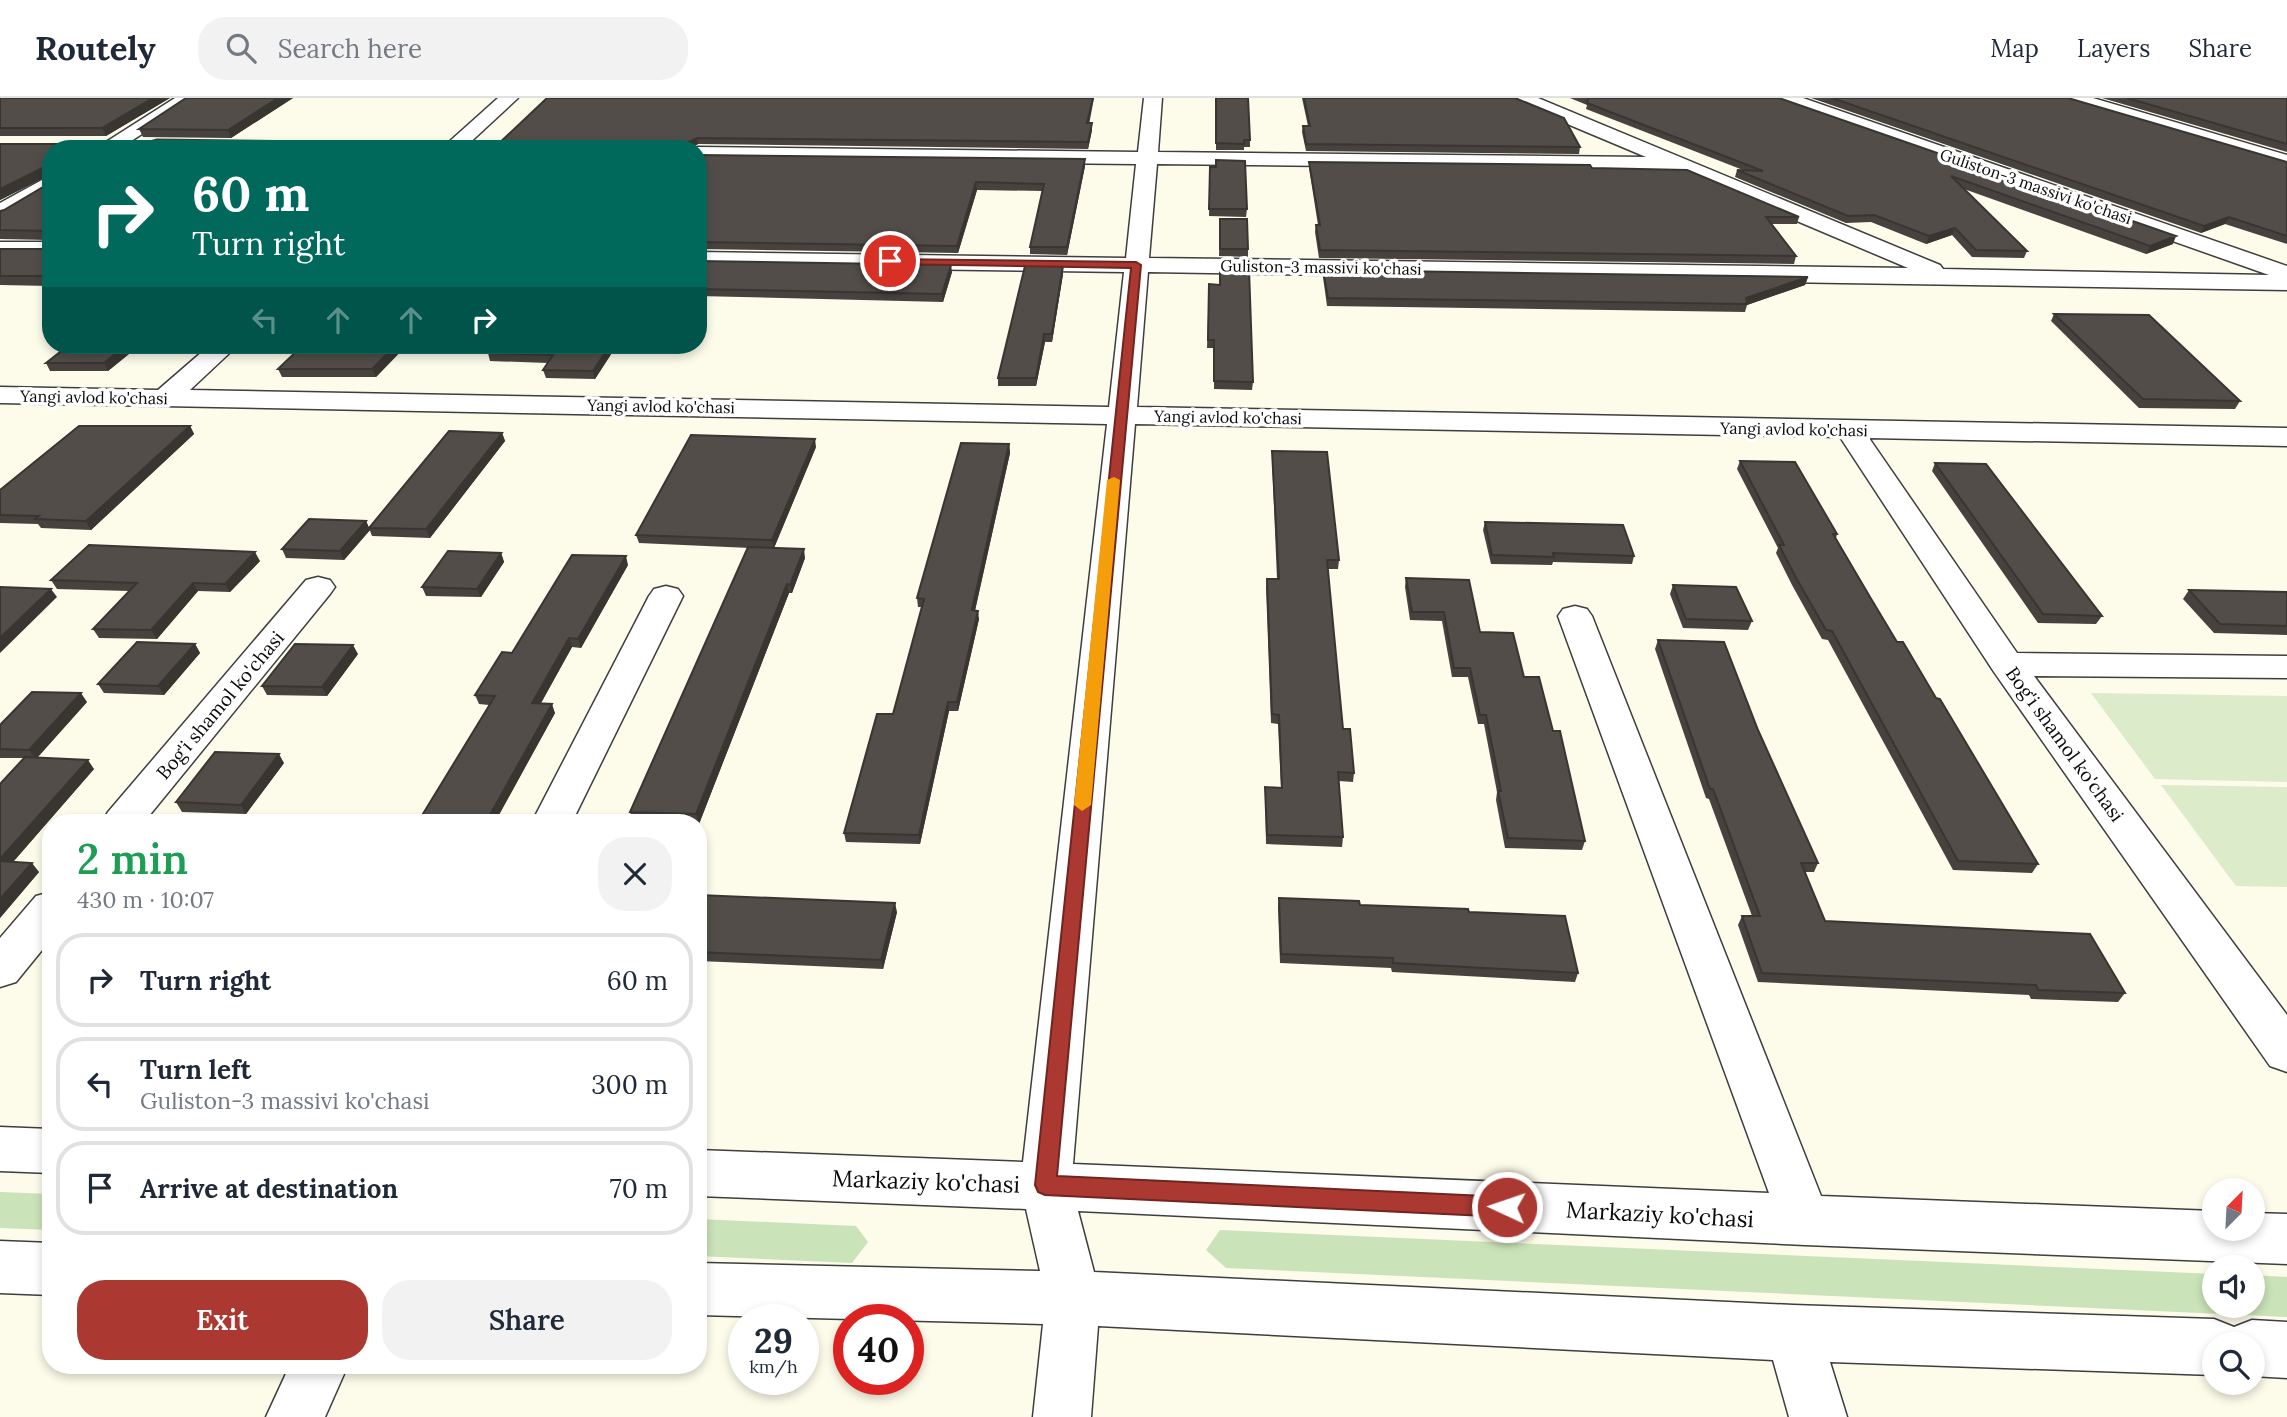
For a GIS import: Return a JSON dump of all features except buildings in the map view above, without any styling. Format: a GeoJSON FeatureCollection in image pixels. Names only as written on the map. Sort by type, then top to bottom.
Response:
{"type":"FeatureCollection","features":[{"type":"Feature","properties":{"kind":"street"},"geometry":{"type":"LineString","coordinates":[[119,140],[188,98]]}},
{"type":"Feature","properties":{"kind":"street"},"geometry":{"type":"LineString","coordinates":[[461,140],[509,98]]}},
{"type":"Feature","properties":{"kind":"street"},"geometry":{"type":"LineString","coordinates":[[1062,1417],[1073,1298],[1045,1185],[1153,98]]}},
{"type":"Feature","properties":{"kind":"street","name":"Guliston-3 massivi ko'chasi"},"geometry":{"type":"LineString","coordinates":[[1522,98],[1908,258],[1944,276]]}},
{"type":"Feature","properties":{"kind":"street","name":"Guliston-3 massivi ko'chasi"},"geometry":{"type":"LineString","coordinates":[[1785,98],[2287,274]]}},
{"type":"Feature","properties":{"kind":"street"},"geometry":{"type":"LineString","coordinates":[[2073,98],[2287,162]]}},
{"type":"Feature","properties":{"kind":"street"},"geometry":{"type":"LineString","coordinates":[[2096,98],[2287,154]]}},
{"type":"Feature","properties":{"kind":"street","name":"Guliston-3 massivi ko'chasi"},"geometry":{"type":"LineString","coordinates":[[707,153],[1679,164]]}},
{"type":"Feature","properties":{"kind":"street"},"geometry":{"type":"LineString","coordinates":[[0,212],[42,186]]}},
{"type":"Feature","properties":{"kind":"street"},"geometry":{"type":"LineString","coordinates":[[0,248],[42,249]]}},
{"type":"Feature","properties":{"kind":"street","name":"Guliston-3 massivi ko'chasi"},"geometry":{"type":"LineString","coordinates":[[707,259],[1944,276],[2287,284]]}},
{"type":"Feature","properties":{"kind":"street"},"geometry":{"type":"LineString","coordinates":[[165,398],[215,354]]}},
{"type":"Feature","properties":{"kind":"street","name":"Yangi avlod ko'chasi"},"geometry":{"type":"LineString","coordinates":[[0,395],[2287,437]]}},
{"type":"Feature","properties":{"kind":"street","name":"Bog'i shamol ko'chasi"},"geometry":{"type":"LineString","coordinates":[[1850,431],[2007,664],[2287,1052]]}},
{"type":"Feature","properties":{"kind":"street","name":"Bog'i shamol ko'chasi"},"geometry":{"type":"LineString","coordinates":[[129,814],[318,587]]}},
{"type":"Feature","properties":{"kind":"street"},"geometry":{"type":"LineString","coordinates":[[556,814],[666,596]]}},
{"type":"Feature","properties":{"kind":"street"},"geometry":{"type":"LineString","coordinates":[[1575,617],[1805,1221]]}},
{"type":"Feature","properties":{"kind":"street"},"geometry":{"type":"LineString","coordinates":[[2007,664],[2287,667]]}},
{"type":"Feature","properties":{"kind":"street"},"geometry":{"type":"LineString","coordinates":[[0,969],[42,919]]}},
{"type":"Feature","properties":{"kind":"street"},"geometry":{"type":"LineString","coordinates":[[0,1149],[42,1151]]}},
{"type":"Feature","properties":{"kind":"street","name":"Markaziy ko'chasi"},"geometry":{"type":"LineString","coordinates":[[707,1173],[1045,1185],[1805,1221],[2287,1239]]}},
{"type":"Feature","properties":{"kind":"street"},"geometry":{"type":"LineString","coordinates":[[0,1267],[42,1269]]}},
{"type":"Feature","properties":{"kind":"street"},"geometry":{"type":"LineString","coordinates":[[707,1289],[1073,1298],[1793,1333],[2202,1347]]}},
{"type":"Feature","properties":{"kind":"street"},"geometry":{"type":"LineString","coordinates":[[1793,1333],[1818,1417]]}},
{"type":"Feature","properties":{"kind":"street"},"geometry":{"type":"LineString","coordinates":[[2265,1349],[2287,1350]]}},
{"type":"Feature","properties":{"kind":"street"},"geometry":{"type":"LineString","coordinates":[[295,1417],[316,1374]]}},
{"type":"Feature","properties":{"kind":"green space"},"geometry":{"type":"Polygon","coordinates":[[[2091,693],[2287,696],[2287,782],[2155,779],[2091,693]]]}},
{"type":"Feature","properties":{"kind":"green space"},"geometry":{"type":"Polygon","coordinates":[[[2161,785],[2287,787],[2287,887],[2236,886],[2161,785]]]}},
{"type":"Feature","properties":{"kind":"green space"},"geometry":{"type":"Polygon","coordinates":[[[0,1192],[42,1194],[42,1230],[0,1228],[0,1192]]]}},
{"type":"Feature","properties":{"kind":"green space"},"geometry":{"type":"Polygon","coordinates":[[[707,1219],[856,1226],[868,1242],[852,1263],[707,1256],[707,1219]]]}},
{"type":"Feature","properties":{"kind":"green space"},"geometry":{"type":"Polygon","coordinates":[[[1220,1230],[2202,1273],[2202,1313],[1226,1268],[1206,1250],[1220,1230]]]}},
{"type":"Feature","properties":{"kind":"green space"},"geometry":{"type":"Polygon","coordinates":[[[2265,1276],[2287,1277],[2287,1317],[2265,1316],[2265,1276]]]}},
{"type":"Feature","properties":{"kind":"slow traffic"},"geometry":{"type":"LineString","coordinates":[[1082,805],[1114,480]]}},
{"type":"Feature","properties":{"kind":"route"},"geometry":{"type":"LineString","coordinates":[[890,261],[1136,265],[1045,1185],[1507,1207]]}}]}
